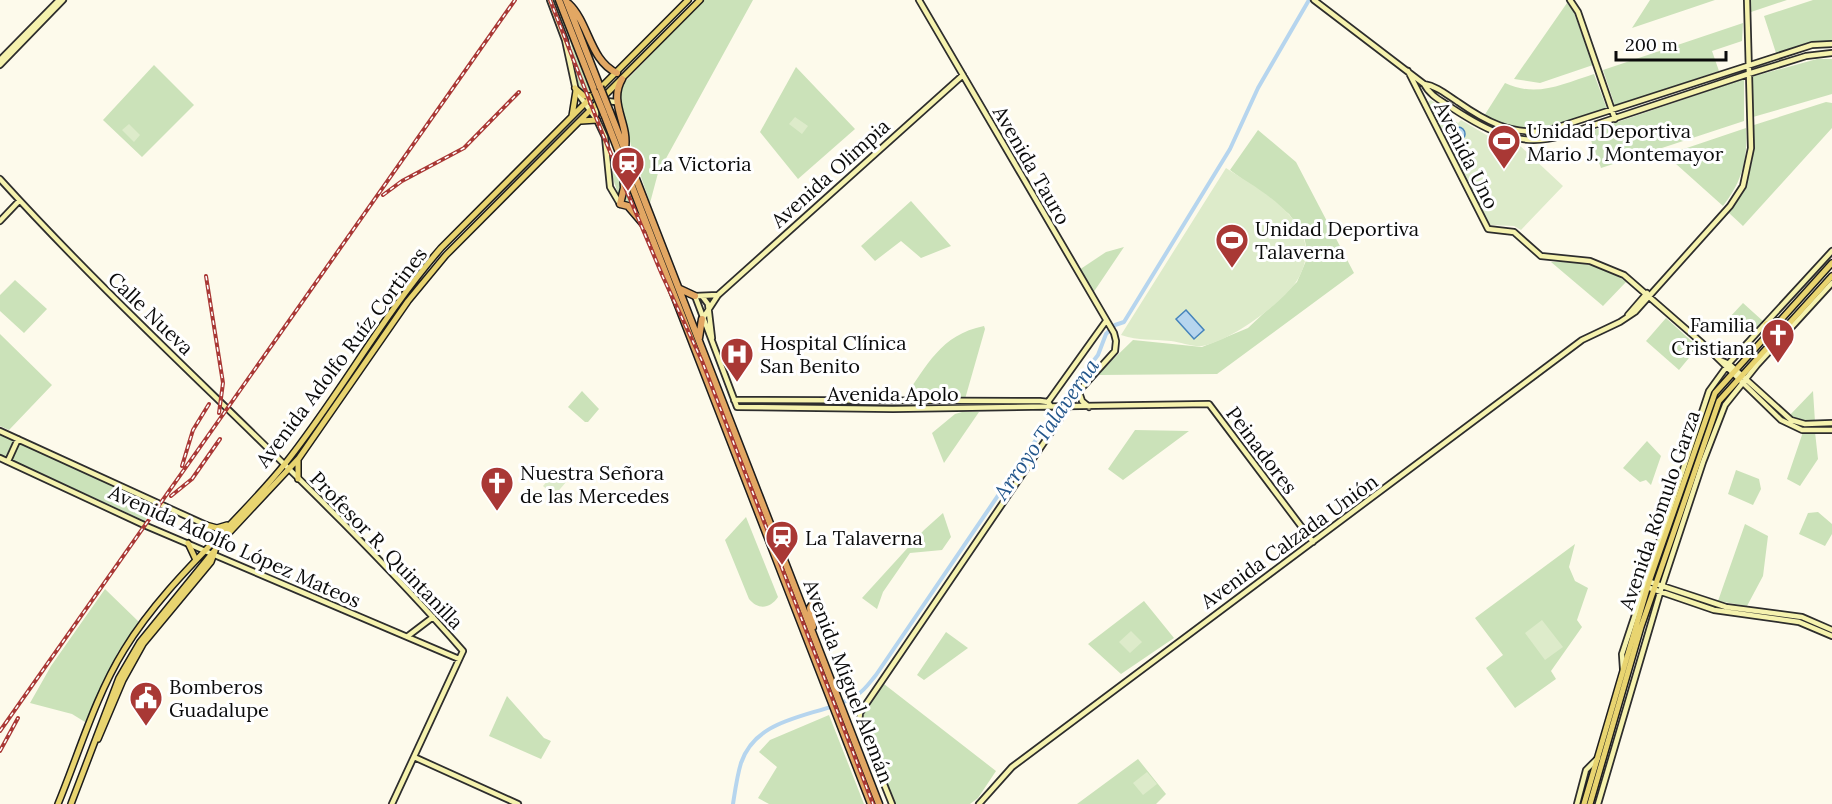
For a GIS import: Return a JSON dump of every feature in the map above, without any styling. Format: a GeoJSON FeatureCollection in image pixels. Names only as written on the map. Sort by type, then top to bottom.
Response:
{"type":"FeatureCollection","features":[{"type":"Feature","properties":{"kind":"highway"},"geometry":{"type":"LineString","coordinates":[[564,0],[578,13],[603,62],[616,73]]}},
{"type":"Feature","properties":{"kind":"highway","name":"Avenida Miguel Alemán"},"geometry":{"type":"LineString","coordinates":[[564,0],[596,92],[625,148],[680,289],[813,634],[830,688]]}},
{"type":"Feature","properties":{"kind":"highway"},"geometry":{"type":"LineString","coordinates":[[622,80],[616,91],[616,102],[625,137],[625,148]]}},
{"type":"Feature","properties":{"kind":"highway","name":"Avenida Miguel Alemán"},"geometry":{"type":"LineString","coordinates":[[607,113],[651,234],[839,711],[879,804]]}},
{"type":"Feature","properties":{"kind":"highway"},"geometry":{"type":"LineString","coordinates":[[622,158],[624,188],[620,204],[628,206],[651,234]]}},
{"type":"Feature","properties":{"kind":"highway"},"geometry":{"type":"LineString","coordinates":[[680,289],[699,296]]}},
{"type":"Feature","properties":{"kind":"highway"},"geometry":{"type":"LineString","coordinates":[[699,339],[702,319]]}},
{"type":"Feature","properties":{"kind":"highway"},"geometry":{"type":"LineString","coordinates":[[813,603],[810,608],[813,634]]}},
{"type":"Feature","properties":{"kind":"highway","name":"Avenida Miguel Alemán"},"geometry":{"type":"LineString","coordinates":[[839,711],[871,804]]}},
{"type":"Feature","properties":{"kind":"main road","name":"Avenida Adolfo Ruíz Cortines"},"geometry":{"type":"LineString","coordinates":[[58,804],[117,662],[143,624],[196,560],[283,465],[414,279],[441,248],[688,0]]}},
{"type":"Feature","properties":{"kind":"main road","name":"Avenida Adolfo Ruíz Cortines"},"geometry":{"type":"LineString","coordinates":[[71,804],[130,657],[152,625],[299,458],[420,285],[446,255],[700,0]]}},
{"type":"Feature","properties":{"kind":"main road"},"geometry":{"type":"LineString","coordinates":[[575,90],[584,96],[596,92]]}},
{"type":"Feature","properties":{"kind":"main road"},"geometry":{"type":"LineString","coordinates":[[570,118],[575,107],[575,90]]}},
{"type":"Feature","properties":{"kind":"main road"},"geometry":{"type":"LineString","coordinates":[[579,122],[597,120]]}},
{"type":"Feature","properties":{"kind":"main road","name":"Avenida Rómulo Garza"},"geometry":{"type":"LineString","coordinates":[[1590,804],[1641,627],[1658,588],[1696,465],[1719,401],[1779,321],[1830,266]]}},
{"type":"Feature","properties":{"kind":"main road","name":"Avenida Rómulo Garza"},"geometry":{"type":"LineString","coordinates":[[1584,804],[1647,584],[1715,393],[1737,376],[1832,276]]}},
{"type":"Feature","properties":{"kind":"main road"},"geometry":{"type":"LineString","coordinates":[[1766,324],[1779,321]]}},
{"type":"Feature","properties":{"kind":"main road"},"geometry":{"type":"LineString","coordinates":[[1704,403],[1708,413]]}},
{"type":"Feature","properties":{"kind":"main road"},"geometry":{"type":"LineString","coordinates":[[1696,465],[1704,459],[1702,448]]}},
{"type":"Feature","properties":{"kind":"main road"},"geometry":{"type":"LineString","coordinates":[[298,479],[299,458]]}},
{"type":"Feature","properties":{"kind":"main road"},"geometry":{"type":"LineString","coordinates":[[206,525],[217,528],[228,524]]}},
{"type":"Feature","properties":{"kind":"main road"},"geometry":{"type":"LineString","coordinates":[[214,540],[215,554]]}},
{"type":"Feature","properties":{"kind":"main road"},"geometry":{"type":"LineString","coordinates":[[188,543],[196,560]]}},
{"type":"Feature","properties":{"kind":"main road","name":"Avenida Adolfo Ruíz Cortines"},"geometry":{"type":"LineString","coordinates":[[93,745],[100,736],[123,680],[143,644],[215,554]]}},
{"type":"Feature","properties":{"kind":"street"},"geometry":{"type":"LineString","coordinates":[[0,60],[59,0]]}},
{"type":"Feature","properties":{"kind":"street"},"geometry":{"type":"LineString","coordinates":[[0,65],[63,0]]}},
{"type":"Feature","properties":{"kind":"street"},"geometry":{"type":"LineString","coordinates":[[550,0],[565,40],[575,90],[597,120]]}},
{"type":"Feature","properties":{"kind":"street","name":"Avenida Tauro"},"geometry":{"type":"LineString","coordinates":[[919,0],[1105,325],[1114,335],[1115,351],[1079,391]]}},
{"type":"Feature","properties":{"kind":"street"},"geometry":{"type":"LineString","coordinates":[[1570,0],[1578,12],[1615,119]]}},
{"type":"Feature","properties":{"kind":"street","name":"Avenida Calzada Unión"},"geometry":{"type":"LineString","coordinates":[[979,804],[1012,766],[1582,340],[1628,315],[1654,289],[1730,206],[1743,186],[1751,148],[1747,66],[1748,0]]}},
{"type":"Feature","properties":{"kind":"street","name":"Avenida Uno"},"geometry":{"type":"LineString","coordinates":[[1315,1],[1406,70],[1488,229],[1514,232],[1541,256],[1595,262],[1624,275],[1648,295]]}},
{"type":"Feature","properties":{"kind":"street"},"geometry":{"type":"LineString","coordinates":[[1424,84],[1435,87],[1485,120],[1516,131],[1538,132],[1612,111],[1812,45],[1832,44]]}},
{"type":"Feature","properties":{"kind":"street"},"geometry":{"type":"LineString","coordinates":[[1406,70],[1424,84],[1432,95],[1481,127],[1505,137],[1538,140],[1561,136],[1806,56],[1832,53]]}},
{"type":"Feature","properties":{"kind":"street","name":"Avenida Olimpia"},"geometry":{"type":"LineString","coordinates":[[702,319],[718,296],[963,75]]}},
{"type":"Feature","properties":{"kind":"street"},"geometry":{"type":"LineString","coordinates":[[1422,102],[1432,95]]}},
{"type":"Feature","properties":{"kind":"street"},"geometry":{"type":"LineString","coordinates":[[616,102],[608,100],[595,111],[607,145],[610,186],[620,204]]}},
{"type":"Feature","properties":{"kind":"street"},"geometry":{"type":"LineString","coordinates":[[1481,127],[1485,120]]}},
{"type":"Feature","properties":{"kind":"street","name":"Calle Nueva"},"geometry":{"type":"LineString","coordinates":[[0,180],[289,470]]}},
{"type":"Feature","properties":{"kind":"street"},"geometry":{"type":"LineString","coordinates":[[0,221],[20,201]]}},
{"type":"Feature","properties":{"kind":"street"},"geometry":{"type":"LineString","coordinates":[[1832,251],[1727,366],[1708,391],[1647,584],[1714,610],[1799,622],[1832,636]]}},
{"type":"Feature","properties":{"kind":"street"},"geometry":{"type":"LineString","coordinates":[[1598,804],[1658,588],[1704,459],[1737,376],[1832,284]]}},
{"type":"Feature","properties":{"kind":"street"},"geometry":{"type":"LineString","coordinates":[[1648,295],[1790,425],[1802,430],[1832,430]]}},
{"type":"Feature","properties":{"kind":"street"},"geometry":{"type":"LineString","coordinates":[[699,296],[718,296]]}},
{"type":"Feature","properties":{"kind":"street"},"geometry":{"type":"LineString","coordinates":[[699,296],[709,307],[712,340]]}},
{"type":"Feature","properties":{"kind":"street"},"geometry":{"type":"LineString","coordinates":[[699,296],[702,319],[734,400]]}},
{"type":"Feature","properties":{"kind":"street"},"geometry":{"type":"LineString","coordinates":[[1049,405],[1105,325]]}},
{"type":"Feature","properties":{"kind":"street"},"geometry":{"type":"LineString","coordinates":[[1737,376],[1791,420],[1805,424],[1832,423]]}},
{"type":"Feature","properties":{"kind":"street"},"geometry":{"type":"LineString","coordinates":[[1079,391],[1082,401],[1089,407]]}},
{"type":"Feature","properties":{"kind":"street"},"geometry":{"type":"LineString","coordinates":[[892,804],[859,722],[860,713],[1079,391]]}},
{"type":"Feature","properties":{"kind":"street","name":"Avenida Apolo"},"geometry":{"type":"LineString","coordinates":[[1049,405],[893,409],[737,408],[734,400],[1049,405],[1066,407],[1209,404]]}},
{"type":"Feature","properties":{"kind":"street","name":"Peinadores"},"geometry":{"type":"LineString","coordinates":[[1209,404],[1313,542]]}},
{"type":"Feature","properties":{"kind":"street","name":"Avenida Adolfo López Mateos"},"geometry":{"type":"LineString","coordinates":[[0,431],[206,525],[214,540]]}},
{"type":"Feature","properties":{"kind":"street"},"geometry":{"type":"LineString","coordinates":[[8,461],[18,439]]}},
{"type":"Feature","properties":{"kind":"street","name":"Avenida Adolfo López Mateos"},"geometry":{"type":"LineString","coordinates":[[0,458],[144,525],[459,658]]}},
{"type":"Feature","properties":{"kind":"street","name":"Profesor R. Quintanilla"},"geometry":{"type":"LineString","coordinates":[[289,470],[433,616],[463,651],[459,658]]}},
{"type":"Feature","properties":{"kind":"street"},"geometry":{"type":"LineString","coordinates":[[1658,588],[1726,607],[1802,617],[1832,630]]}},
{"type":"Feature","properties":{"kind":"street"},"geometry":{"type":"LineString","coordinates":[[408,636],[433,616]]}},
{"type":"Feature","properties":{"kind":"street"},"geometry":{"type":"LineString","coordinates":[[392,804],[459,658]]}},
{"type":"Feature","properties":{"kind":"street"},"geometry":{"type":"LineString","coordinates":[[414,757],[518,804]]}},
{"type":"Feature","properties":{"kind":"street"},"geometry":{"type":"LineString","coordinates":[[1577,804],[1586,770],[1598,758]]}},
{"type":"Feature","properties":{"kind":"green space"},"geometry":{"type":"Polygon","coordinates":[[[553,0],[556,0],[593,94],[583,92],[578,84],[571,44],[553,0]]]}},
{"type":"Feature","properties":{"kind":"green space"},"geometry":{"type":"Polygon","coordinates":[[[704,0],[753,0],[658,173],[650,203],[632,150],[619,92],[621,86],[704,0]]]}},
{"type":"Feature","properties":{"kind":"green space"},"geometry":{"type":"Polygon","coordinates":[[[1650,0],[1715,0],[1632,28],[1650,0]]]}},
{"type":"Feature","properties":{"kind":"green space"},"geometry":{"type":"Polygon","coordinates":[[[1751,0],[1787,0],[1751,12],[1751,0]]]}},
{"type":"Feature","properties":{"kind":"green space"},"geometry":{"type":"Polygon","coordinates":[[[1813,0],[1832,0],[1832,42],[1821,41],[1776,53],[1764,16],[1813,0]]]}},
{"type":"Feature","properties":{"kind":"green space"},"geometry":{"type":"Polygon","coordinates":[[[1567,3],[1573,10],[1593,65],[1540,83],[1514,79],[1567,3]]]}},
{"type":"Feature","properties":{"kind":"green space"},"geometry":{"type":"Polygon","coordinates":[[[1743,23],[1742,41],[1712,51],[1719,71],[1615,106],[1603,70],[1743,23]]]}},
{"type":"Feature","properties":{"kind":"green space"},"geometry":{"type":"Polygon","coordinates":[[[1817,59],[1832,59],[1832,94],[1753,117],[1751,77],[1817,59]]]}},
{"type":"Feature","properties":{"kind":"green space"},"geometry":{"type":"Polygon","coordinates":[[[154,65],[194,105],[142,157],[103,120],[154,65]]]}},
{"type":"Feature","properties":{"kind":"green space"},"geometry":{"type":"Polygon","coordinates":[[[796,67],[855,129],[798,179],[760,132],[796,67]]]}},
{"type":"Feature","properties":{"kind":"green space"},"geometry":{"type":"Polygon","coordinates":[[[1594,74],[1607,109],[1560,124],[1530,128],[1499,123],[1484,116],[1505,83],[1528,89],[1550,88],[1594,74]]]}},
{"type":"Feature","properties":{"kind":"green space"},"geometry":{"type":"Polygon","coordinates":[[[1744,79],[1744,121],[1601,168],[1588,132],[1744,79]]]}},
{"type":"Feature","properties":{"kind":"green space","name":"Unidad Deportiva Mario J. Montemayor"},"geometry":{"type":"Polygon","coordinates":[[[1431,100],[1441,107],[1441,111],[1458,123],[1461,120],[1488,136],[1518,144],[1563,186],[1521,230],[1514,226],[1490,225],[1453,154],[1456,152],[1444,128],[1439,129],[1426,103],[1431,100]]]}},
{"type":"Feature","properties":{"kind":"green space"},"geometry":{"type":"Polygon","coordinates":[[[1826,102],[1832,103],[1832,128],[1743,226],[1729,213],[1750,171],[1754,125],[1826,102]]]}},
{"type":"Feature","properties":{"kind":"green space"},"geometry":{"type":"Polygon","coordinates":[[[795,117],[808,126],[802,134],[789,124],[795,117]]]}},
{"type":"Feature","properties":{"kind":"green space"},"geometry":{"type":"Polygon","coordinates":[[[129,124],[140,135],[134,142],[122,130],[129,124]]]}},
{"type":"Feature","properties":{"kind":"green space"},"geometry":{"type":"Polygon","coordinates":[[[1746,128],[1745,160],[1735,188],[1723,206],[1666,155],[1746,128]]]}},
{"type":"Feature","properties":{"kind":"green space"},"geometry":{"type":"Polygon","coordinates":[[[1258,130],[1296,162],[1354,273],[1217,374],[1097,375],[1133,340],[1202,347],[1248,328],[1297,282],[1308,256],[1304,236],[1289,214],[1230,170],[1258,130]]]}},
{"type":"Feature","properties":{"kind":"green space"},"geometry":{"type":"Polygon","coordinates":[[[612,153],[617,153],[621,182],[620,199],[613,179],[612,153]]]}},
{"type":"Feature","properties":{"kind":"green space","name":"Unidad Deportiva Talaverna"},"geometry":{"type":"Polygon","coordinates":[[[1226,168],[1269,196],[1296,224],[1302,234],[1306,252],[1304,265],[1296,282],[1289,291],[1254,321],[1213,343],[1198,346],[1121,335],[1226,168]]]}},
{"type":"Feature","properties":{"kind":"green space"},"geometry":{"type":"Polygon","coordinates":[[[626,176],[641,212],[639,213],[623,199],[626,176]]]}},
{"type":"Feature","properties":{"kind":"green space"},"geometry":{"type":"Polygon","coordinates":[[[911,201],[951,246],[921,258],[901,241],[875,261],[861,246],[911,201]]]}},
{"type":"Feature","properties":{"kind":"green space"},"geometry":{"type":"Polygon","coordinates":[[[1124,247],[1093,293],[1079,270],[1106,252],[1124,247]]]}},
{"type":"Feature","properties":{"kind":"green space"},"geometry":{"type":"Polygon","coordinates":[[[1551,262],[1590,265],[1609,271],[1626,282],[1603,306],[1551,262]]]}},
{"type":"Feature","properties":{"kind":"green space"},"geometry":{"type":"Polygon","coordinates":[[[15,280],[47,309],[24,333],[0,311],[0,295],[15,280]]]}},
{"type":"Feature","properties":{"kind":"green space"},"geometry":{"type":"Polygon","coordinates":[[[1743,303],[1764,322],[1751,337],[1729,318],[1743,303]]]}},
{"type":"Feature","properties":{"kind":"green space"},"geometry":{"type":"Polygon","coordinates":[[[1666,318],[1698,347],[1679,370],[1646,341],[1666,318]]]}},
{"type":"Feature","properties":{"kind":"green space"},"geometry":{"type":"Polygon","coordinates":[[[984,326],[965,399],[903,399],[936,353],[956,336],[984,326]]]}},
{"type":"Feature","properties":{"kind":"green space"},"geometry":{"type":"Polygon","coordinates":[[[0,334],[52,385],[9,430],[0,426],[0,334]]]}},
{"type":"Feature","properties":{"kind":"green space"},"geometry":{"type":"Polygon","coordinates":[[[582,391],[599,409],[588,422],[568,407],[582,391]]]}},
{"type":"Feature","properties":{"kind":"green space"},"geometry":{"type":"Polygon","coordinates":[[[1813,391],[1815,422],[1803,422],[1789,416],[1813,391]]]}},
{"type":"Feature","properties":{"kind":"green space"},"geometry":{"type":"Polygon","coordinates":[[[979,412],[944,463],[932,433],[955,414],[979,412]]]}},
{"type":"Feature","properties":{"kind":"green space"},"geometry":{"type":"Polygon","coordinates":[[[1135,430],[1189,431],[1123,480],[1108,469],[1135,430]]]}},
{"type":"Feature","properties":{"kind":"green space"},"geometry":{"type":"Polygon","coordinates":[[[1803,432],[1815,432],[1818,459],[1800,486],[1787,479],[1803,432]]]}},
{"type":"Feature","properties":{"kind":"green space"},"geometry":{"type":"Polygon","coordinates":[[[0,433],[14,440],[6,458],[0,455],[0,433]]]}},
{"type":"Feature","properties":{"kind":"green space"},"geometry":{"type":"Polygon","coordinates":[[[1647,441],[1661,456],[1651,485],[1646,480],[1640,482],[1623,468],[1647,441]]]}},
{"type":"Feature","properties":{"kind":"green space"},"geometry":{"type":"Polygon","coordinates":[[[19,442],[155,504],[145,521],[10,459],[19,442]]]}},
{"type":"Feature","properties":{"kind":"green space"},"geometry":{"type":"Polygon","coordinates":[[[1736,470],[1759,479],[1761,489],[1753,505],[1728,494],[1736,470]]]}},
{"type":"Feature","properties":{"kind":"green space"},"geometry":{"type":"Polygon","coordinates":[[[556,471],[567,481],[554,496],[543,486],[556,471]]]}},
{"type":"Feature","properties":{"kind":"green space"},"geometry":{"type":"Polygon","coordinates":[[[1818,512],[1832,524],[1832,534],[1825,546],[1799,534],[1808,513],[1818,512]]]}},
{"type":"Feature","properties":{"kind":"green space"},"geometry":{"type":"Polygon","coordinates":[[[943,513],[951,537],[942,550],[910,553],[883,592],[877,609],[862,598],[924,530],[943,513]]]}},
{"type":"Feature","properties":{"kind":"green space"},"geometry":{"type":"Polygon","coordinates":[[[746,517],[778,597],[764,607],[756,605],[749,599],[725,540],[746,517]]]}},
{"type":"Feature","properties":{"kind":"green space"},"geometry":{"type":"Polygon","coordinates":[[[1745,524],[1768,536],[1763,576],[1747,606],[1718,601],[1745,524]]]}},
{"type":"Feature","properties":{"kind":"green space"},"geometry":{"type":"Polygon","coordinates":[[[1575,544],[1569,567],[1575,581],[1588,588],[1577,620],[1582,627],[1551,671],[1556,679],[1515,708],[1486,668],[1503,655],[1475,618],[1575,544]]]}},
{"type":"Feature","properties":{"kind":"green space"},"geometry":{"type":"Polygon","coordinates":[[[105,589],[139,622],[118,652],[85,722],[72,714],[30,703],[51,666],[105,589]]]}},
{"type":"Feature","properties":{"kind":"green space"},"geometry":{"type":"Polygon","coordinates":[[[1144,601],[1174,638],[1121,674],[1088,644],[1144,601]]]}},
{"type":"Feature","properties":{"kind":"green space"},"geometry":{"type":"Polygon","coordinates":[[[1542,620],[1563,647],[1545,660],[1525,633],[1542,620]]]}},
{"type":"Feature","properties":{"kind":"green space"},"geometry":{"type":"Polygon","coordinates":[[[1131,631],[1142,642],[1130,653],[1119,642],[1131,631]]]}},
{"type":"Feature","properties":{"kind":"green space"},"geometry":{"type":"Polygon","coordinates":[[[946,632],[968,648],[924,680],[917,675],[946,632]]]}},
{"type":"Feature","properties":{"kind":"green space"},"geometry":{"type":"Polygon","coordinates":[[[884,684],[996,771],[978,798],[970,804],[894,804],[860,717],[884,684]]]}},
{"type":"Feature","properties":{"kind":"green space"},"geometry":{"type":"Polygon","coordinates":[[[507,696],[544,738],[551,741],[541,759],[489,736],[507,696]]]}},
{"type":"Feature","properties":{"kind":"green space"},"geometry":{"type":"Polygon","coordinates":[[[829,715],[864,804],[769,804],[758,798],[777,767],[759,752],[770,740],[829,715]]]}},
{"type":"Feature","properties":{"kind":"green space"},"geometry":{"type":"Polygon","coordinates":[[[1138,759],[1166,794],[1156,804],[1077,804],[1138,759]]]}},
{"type":"Feature","properties":{"kind":"green space"},"geometry":{"type":"Polygon","coordinates":[[[1147,772],[1157,784],[1143,795],[1133,783],[1147,772]]]}},
{"type":"Feature","properties":{"kind":"water"},"geometry":{"type":"Polygon","coordinates":[[[1458,127],[1463,129],[1465,134],[1463,139],[1458,141],[1453,139],[1451,134],[1453,129],[1458,127]]]}},
{"type":"Feature","properties":{"kind":"water"},"geometry":{"type":"Polygon","coordinates":[[[1186,310],[1204,330],[1194,339],[1176,319],[1186,310]]]}},
{"type":"Feature","properties":{"kind":"waterway","name":"Arroyo Talaverna"},"geometry":{"type":"LineString","coordinates":[[733,804],[741,763],[749,747],[761,735],[792,719],[857,695],[876,675],[1063,400],[1098,355],[1106,334],[1115,325],[1124,322],[1230,149],[1258,88],[1309,0]]}},
{"type":"Feature","properties":{"kind":"railway"},"geometry":{"type":"LineString","coordinates":[[0,731],[515,0]]}},
{"type":"Feature","properties":{"kind":"railway"},"geometry":{"type":"LineString","coordinates":[[550,0],[603,135],[663,277],[702,361],[873,804]]}},
{"type":"Feature","properties":{"kind":"railway"},"geometry":{"type":"LineString","coordinates":[[383,195],[402,181],[464,148],[519,92]]}},
{"type":"Feature","properties":{"kind":"railway"},"geometry":{"type":"LineString","coordinates":[[206,276],[223,383],[219,413]]}},
{"type":"Feature","properties":{"kind":"railway"},"geometry":{"type":"LineString","coordinates":[[182,466],[193,430],[209,404]]}},
{"type":"Feature","properties":{"kind":"railway"},"geometry":{"type":"LineString","coordinates":[[171,496],[192,479],[220,439]]}},
{"type":"Feature","properties":{"kind":"railway"},"geometry":{"type":"LineString","coordinates":[[0,751],[18,718]]}},
{"type":"Feature","properties":{"kind":"place","name":"Unidad Deportiva Mario J. Montemayor"},"geometry":{"type":"Point","coordinates":[1504,170]}},
{"type":"Feature","properties":{"kind":"place","name":"La Victoria"},"geometry":{"type":"Point","coordinates":[628,192]}},
{"type":"Feature","properties":{"kind":"place","name":"Unidad Deportiva Talaverna"},"geometry":{"type":"Point","coordinates":[1232,269]}},
{"type":"Feature","properties":{"kind":"place","name":"Familia Cristiana"},"geometry":{"type":"Point","coordinates":[1778,364]}},
{"type":"Feature","properties":{"kind":"place","name":"Hospital Clínica San Benito"},"geometry":{"type":"Point","coordinates":[737,383]}},
{"type":"Feature","properties":{"kind":"place","name":"Nuestra Señora de las Mercedes"},"geometry":{"type":"Point","coordinates":[497,512]}},
{"type":"Feature","properties":{"kind":"place","name":"La Talaverna"},"geometry":{"type":"Point","coordinates":[782,566]}},
{"type":"Feature","properties":{"kind":"place","name":"Bomberos Guadalupe"},"geometry":{"type":"Point","coordinates":[146,727]}}]}
